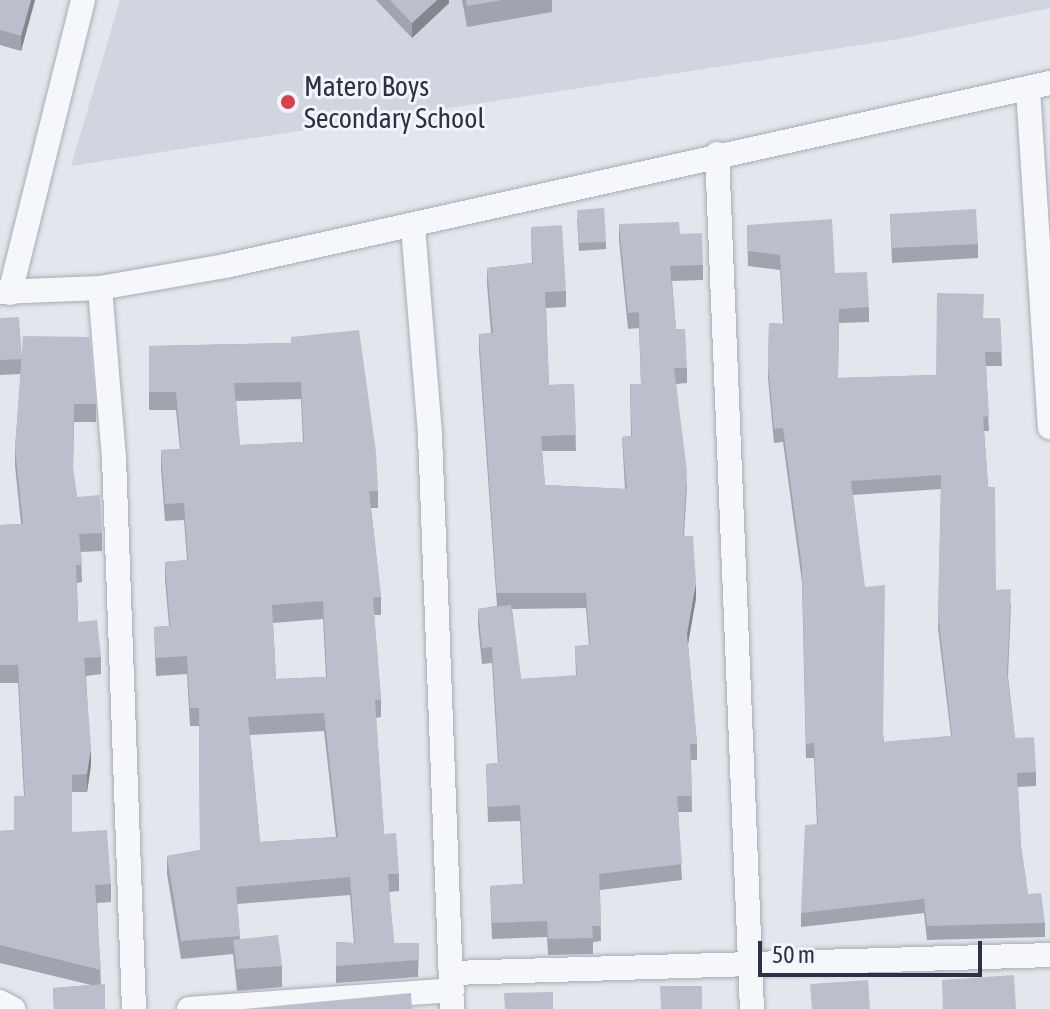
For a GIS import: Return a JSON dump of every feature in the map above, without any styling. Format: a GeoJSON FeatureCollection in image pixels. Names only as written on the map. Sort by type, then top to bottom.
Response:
{"type":"FeatureCollection","features":[{"type":"Feature","properties":{"kind":"street"},"geometry":{"type":"LineString","coordinates":[[83,0],[5,292],[100,288],[413,227],[717,154],[1039,86],[1050,427]]}},
{"type":"Feature","properties":{"kind":"street"},"geometry":{"type":"LineString","coordinates":[[717,154],[752,1009]]}},
{"type":"Feature","properties":{"kind":"street"},"geometry":{"type":"LineString","coordinates":[[413,227],[430,436],[452,991]]}},
{"type":"Feature","properties":{"kind":"street"},"geometry":{"type":"LineString","coordinates":[[100,288],[114,458],[134,1009]]}},
{"type":"Feature","properties":{"kind":"street"},"geometry":{"type":"LineString","coordinates":[[189,1009],[749,967],[1050,955]]}},
{"type":"Feature","properties":{"kind":"street"},"geometry":{"type":"LineString","coordinates":[[0,1002],[13,1009]]}},
{"type":"Feature","properties":{"kind":"shaded area","name":"Matero Boys Secondary School"},"geometry":{"type":"Polygon","coordinates":[[[120,0],[1050,0],[1050,8],[899,39],[71,166],[120,0]]]}},
{"type":"Feature","properties":{"kind":"building"},"geometry":{"type":"Polygon","coordinates":[[[0,0],[31,0],[21,36],[0,30],[0,0]]]}},
{"type":"Feature","properties":{"kind":"building"},"geometry":{"type":"Polygon","coordinates":[[[390,0],[437,0],[412,23],[390,0]]]}},
{"type":"Feature","properties":{"kind":"building"},"geometry":{"type":"Polygon","coordinates":[[[466,0],[502,0],[467,6],[466,0]]]}},
{"type":"Feature","properties":{"kind":"building"},"geometry":{"type":"Polygon","coordinates":[[[604,208],[606,242],[579,243],[577,210],[604,208]]]}},
{"type":"Feature","properties":{"kind":"building"},"geometry":{"type":"Polygon","coordinates":[[[976,209],[978,244],[892,248],[890,214],[976,209]]]}},
{"type":"Feature","properties":{"kind":"building"},"geometry":{"type":"Polygon","coordinates":[[[832,219],[835,273],[867,272],[869,307],[839,309],[838,378],[936,375],[937,293],[984,294],[983,318],[1000,318],[1002,352],[985,352],[989,416],[983,417],[988,487],[995,487],[996,590],[1011,589],[1007,673],[1015,738],[1034,737],[1036,772],[1017,773],[1021,846],[1028,894],[1041,893],[1045,923],[927,926],[924,899],[801,913],[805,825],[818,824],[814,743],[806,744],[802,567],[783,428],[774,429],[768,364],[769,323],[784,324],[780,255],[748,251],[747,225],[832,219]],[[941,475],[851,481],[865,587],[885,585],[883,742],[952,736],[938,613],[941,475]]]}},
{"type":"Feature","properties":{"kind":"building"},"geometry":{"type":"Polygon","coordinates":[[[679,222],[680,234],[702,233],[703,265],[670,266],[676,329],[685,329],[687,368],[674,368],[687,471],[683,536],[693,536],[696,582],[687,634],[697,744],[690,744],[692,796],[677,796],[682,864],[599,874],[601,926],[592,926],[593,938],[548,939],[547,921],[492,923],[490,886],[524,884],[520,805],[488,807],[486,764],[499,763],[492,647],[482,648],[478,609],[511,605],[521,679],[577,675],[575,646],[590,645],[586,593],[497,593],[479,334],[493,333],[487,268],[533,263],[531,227],[562,225],[566,291],[545,292],[549,385],[574,384],[576,435],[541,436],[545,485],[627,489],[622,437],[632,436],[630,384],[641,384],[639,312],[628,313],[619,224],[679,222]]]}},
{"type":"Feature","properties":{"kind":"building"},"geometry":{"type":"Polygon","coordinates":[[[19,317],[22,359],[0,360],[0,318],[19,317]]]}},
{"type":"Feature","properties":{"kind":"building"},"geometry":{"type":"Polygon","coordinates":[[[359,330],[376,452],[378,491],[369,491],[381,597],[373,598],[381,700],[375,700],[384,834],[396,833],[399,874],[388,874],[394,943],[419,943],[418,960],[336,966],[336,942],[355,943],[350,877],[236,887],[240,936],[181,941],[167,856],[200,850],[199,708],[190,708],[187,656],[156,658],[154,627],[170,626],[165,562],[188,560],[184,503],[165,504],[161,450],[181,449],[176,392],[149,392],[149,346],[291,343],[291,337],[359,330]],[[301,382],[234,383],[240,445],[304,442],[301,382]],[[323,601],[272,605],[276,679],[327,677],[323,601]],[[324,713],[248,717],[260,842],[338,837],[324,713]]]}},
{"type":"Feature","properties":{"kind":"building"},"geometry":{"type":"Polygon","coordinates":[[[23,336],[90,337],[96,404],[74,404],[73,468],[77,497],[100,495],[102,533],[79,534],[82,565],[76,565],[78,622],[97,620],[101,657],[84,658],[91,747],[87,774],[72,775],[72,832],[107,830],[111,884],[95,885],[101,970],[0,945],[0,831],[14,830],[14,796],[25,796],[18,665],[0,665],[0,525],[23,524],[15,448],[23,336]]]}},
{"type":"Feature","properties":{"kind":"building"},"geometry":{"type":"Polygon","coordinates":[[[278,935],[282,966],[237,969],[233,940],[278,935]]]}},
{"type":"Feature","properties":{"kind":"building"},"geometry":{"type":"Polygon","coordinates":[[[1014,975],[1016,1009],[943,1009],[942,980],[1014,975]]]}},
{"type":"Feature","properties":{"kind":"building"},"geometry":{"type":"Polygon","coordinates":[[[868,980],[870,1009],[812,1009],[810,984],[868,980]]]}},
{"type":"Feature","properties":{"kind":"building"},"geometry":{"type":"Polygon","coordinates":[[[105,984],[105,1009],[54,1009],[53,988],[105,984]]]}},
{"type":"Feature","properties":{"kind":"building"},"geometry":{"type":"Polygon","coordinates":[[[660,986],[702,986],[702,1009],[661,1009],[660,986]]]}},
{"type":"Feature","properties":{"kind":"building"},"geometry":{"type":"Polygon","coordinates":[[[553,992],[553,1009],[505,1009],[504,993],[553,992]]]}},
{"type":"Feature","properties":{"kind":"building"},"geometry":{"type":"Polygon","coordinates":[[[411,993],[412,1009],[244,1009],[411,993]]]}},
{"type":"Feature","properties":{"kind":"place","name":"Matero Boys Secondary School"},"geometry":{"type":"Point","coordinates":[288,102]}}]}
